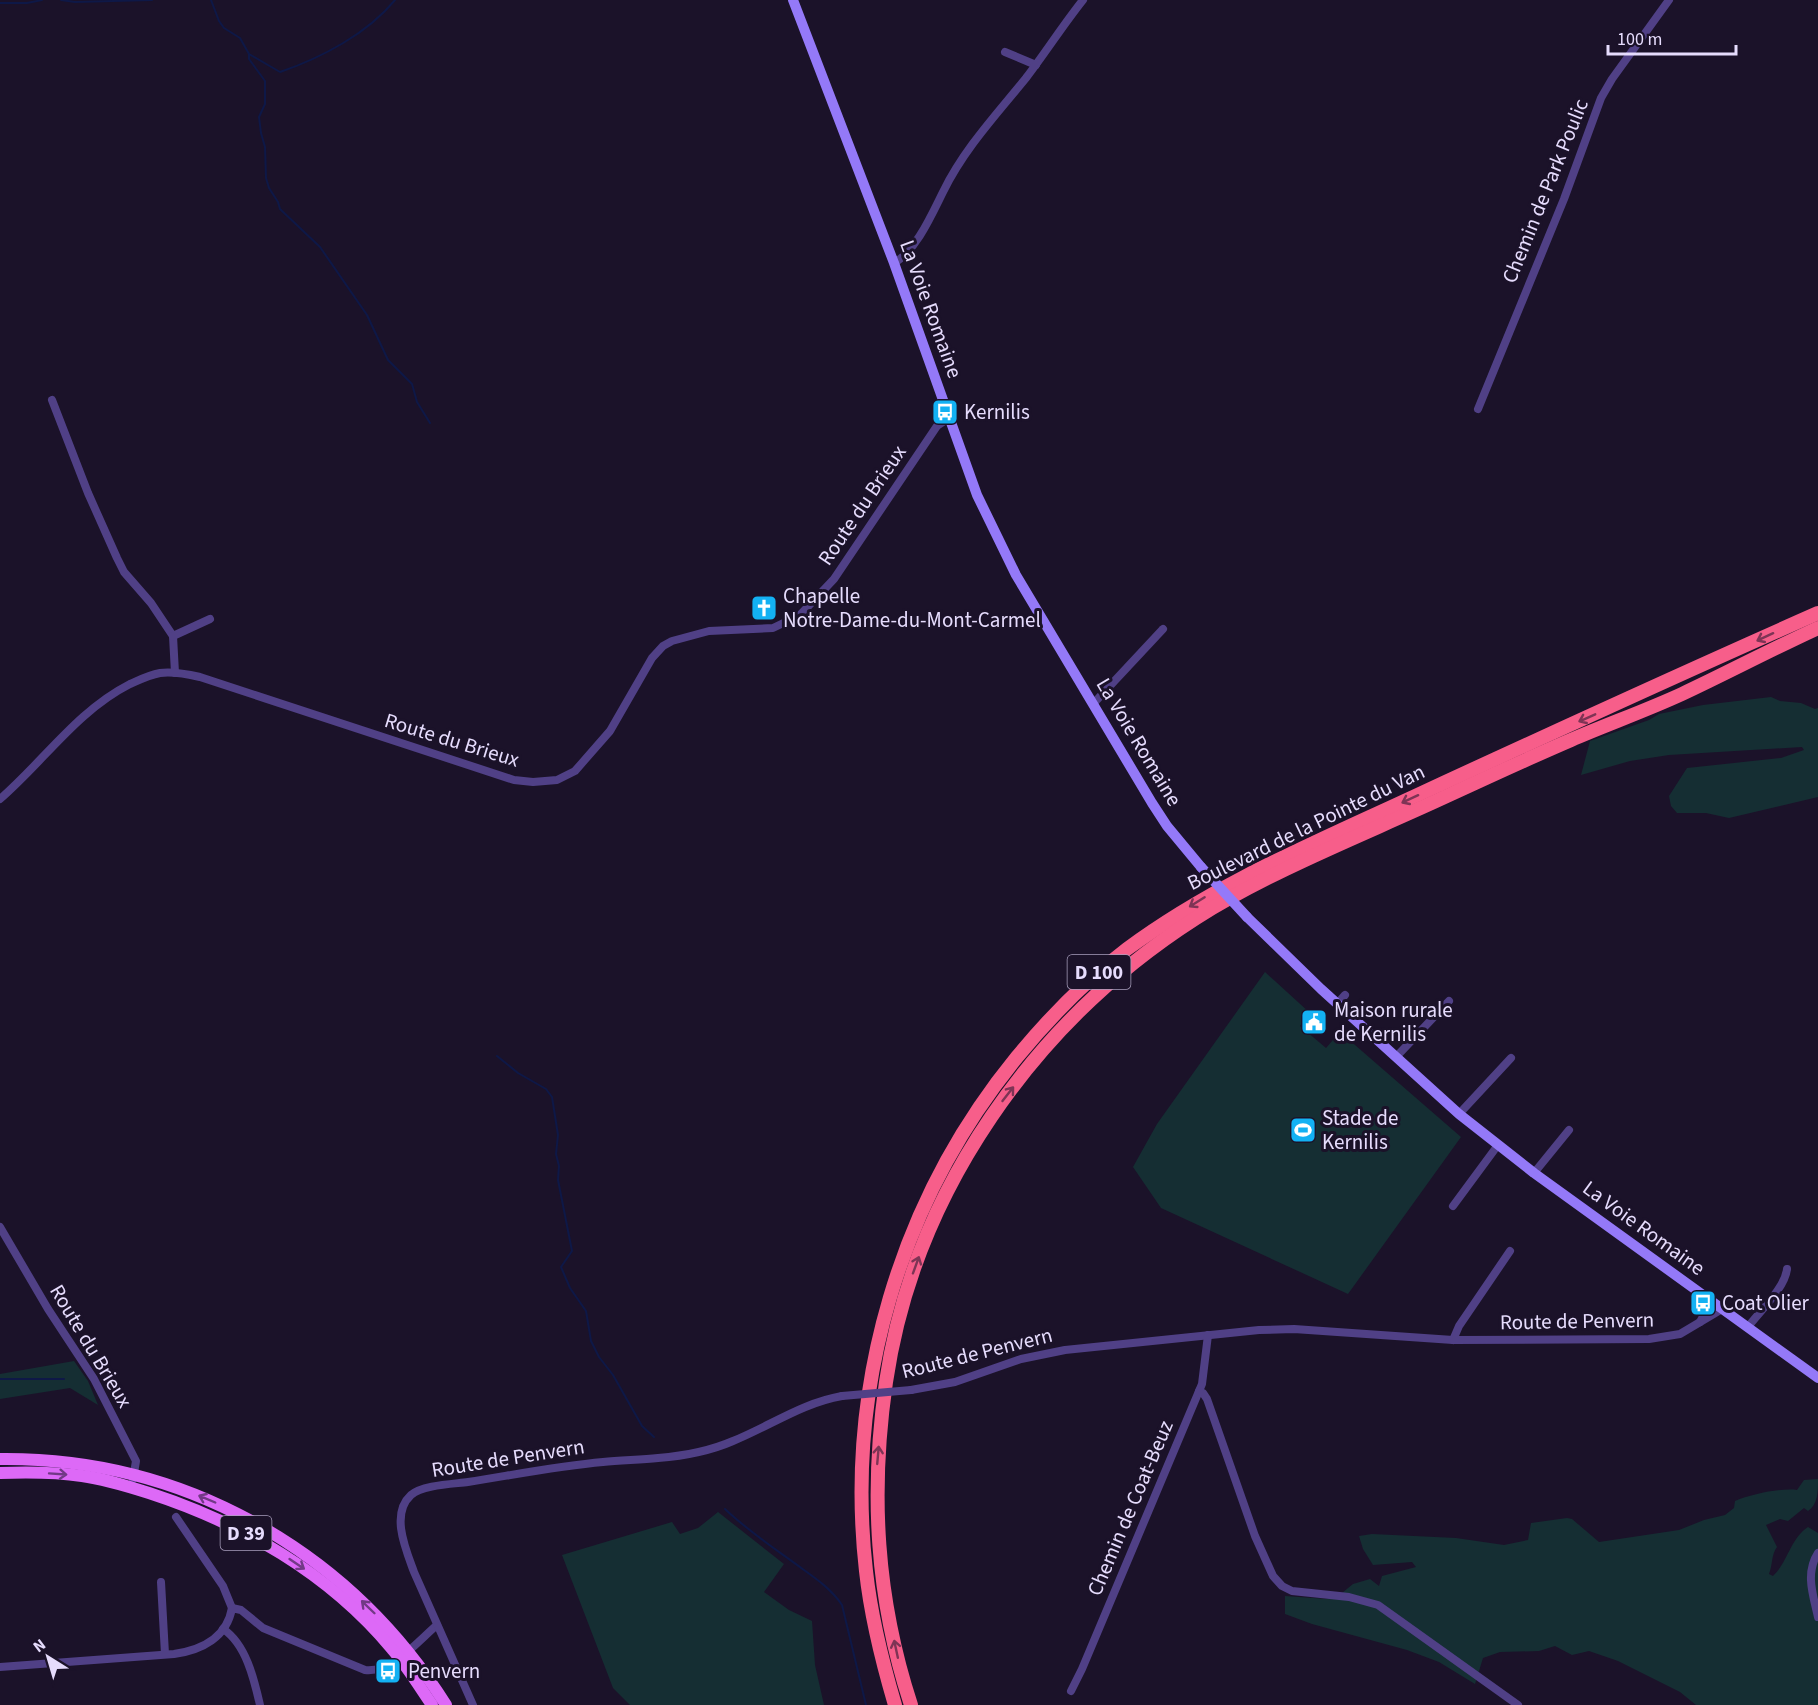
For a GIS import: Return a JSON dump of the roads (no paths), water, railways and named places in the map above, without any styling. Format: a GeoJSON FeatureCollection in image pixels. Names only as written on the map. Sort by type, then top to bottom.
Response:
{"type":"FeatureCollection","features":[{"type":"Feature","properties":{"kind":"highway","name":"Boulevard de la Pointe du Van"},"geometry":{"type":"LineString","coordinates":[[895,1705],[873,1623],[863,1539],[862,1494],[866,1405],[876,1352],[895,1278],[933,1185],[963,1131],[1028,1043],[1081,989],[1124,951],[1169,920],[1224,887],[1316,841],[1818,613]]}},
{"type":"Feature","properties":{"kind":"highway","name":"Boulevard de la Pointe du Van"},"geometry":{"type":"LineString","coordinates":[[912,1705],[897,1656],[885,1594],[877,1526],[876,1480],[879,1443],[892,1348],[914,1270],[947,1192],[982,1130],[1048,1043],[1085,1005],[1135,961],[1197,918],[1238,895],[1572,739],[1682,694],[1818,628]]}},
{"type":"Feature","properties":{"kind":"main road","name":"D 39"},"geometry":{"type":"LineString","coordinates":[[0,1459],[77,1464],[132,1481],[208,1514],[276,1550],[333,1592],[376,1632],[404,1654],[446,1705]]}},
{"type":"Feature","properties":{"kind":"main road","name":"D 39"},"geometry":{"type":"LineString","coordinates":[[0,1473],[82,1476],[132,1481]]}},
{"type":"Feature","properties":{"kind":"main road","name":"D 39"},"geometry":{"type":"LineString","coordinates":[[404,1654],[432,1705]]}},
{"type":"Feature","properties":{"kind":"street","name":"La Voie Romaine"},"geometry":{"type":"LineString","coordinates":[[793,0],[894,263],[977,495],[1001,548],[1160,816],[1201,867],[1247,917],[1341,999],[1396,1057],[1459,1114],[1534,1173],[1818,1378]]}},
{"type":"Feature","properties":{"kind":"street"},"geometry":{"type":"LineString","coordinates":[[894,263],[905,255],[917,239],[957,165],[970,146],[1036,65],[1083,0]]}},
{"type":"Feature","properties":{"kind":"street","name":"Chemin de Park Poulic"},"geometry":{"type":"LineString","coordinates":[[1478,409],[1564,199],[1601,98],[1669,0]]}},
{"type":"Feature","properties":{"kind":"street"},"geometry":{"type":"LineString","coordinates":[[1005,52],[1036,65]]}},
{"type":"Feature","properties":{"kind":"street"},"geometry":{"type":"LineString","coordinates":[[52,400],[88,493],[124,572],[139,592],[151,603],[173,636],[175,673]]}},
{"type":"Feature","properties":{"kind":"street","name":"Route du Brieux"},"geometry":{"type":"LineString","coordinates":[[0,799],[76,722],[100,702],[124,687],[153,674],[175,673],[200,677],[514,780],[533,782],[564,778],[583,764],[610,731],[647,664],[663,646],[683,637],[703,632],[773,628],[790,621],[806,609],[839,572],[933,431],[939,423],[949,418]]}},
{"type":"Feature","properties":{"kind":"street"},"geometry":{"type":"LineString","coordinates":[[173,636],[210,619]]}},
{"type":"Feature","properties":{"kind":"street"},"geometry":{"type":"LineString","coordinates":[[1093,704],[1163,628]]}},
{"type":"Feature","properties":{"kind":"street"},"geometry":{"type":"LineString","coordinates":[[1396,1057],[1449,1001]]}},
{"type":"Feature","properties":{"kind":"street"},"geometry":{"type":"LineString","coordinates":[[1459,1114],[1511,1058]]}},
{"type":"Feature","properties":{"kind":"street"},"geometry":{"type":"LineString","coordinates":[[1534,1173],[1569,1130]]}},
{"type":"Feature","properties":{"kind":"street"},"geometry":{"type":"LineString","coordinates":[[1453,1206],[1498,1144]]}},
{"type":"Feature","properties":{"kind":"street","name":"Route du Brieux"},"geometry":{"type":"LineString","coordinates":[[0,1227],[48,1309],[94,1379],[135,1461],[132,1481]]}},
{"type":"Feature","properties":{"kind":"street","name":"Route de Penvern"},"geometry":{"type":"LineString","coordinates":[[1453,1340],[1458,1326],[1510,1251]]}},
{"type":"Feature","properties":{"kind":"street"},"geometry":{"type":"LineString","coordinates":[[1748,1327],[1780,1286],[1787,1269]]}},
{"type":"Feature","properties":{"kind":"street"},"geometry":{"type":"LineString","coordinates":[[1699,1324],[1712,1302]]}},
{"type":"Feature","properties":{"kind":"street","name":"Route de Penvern"},"geometry":{"type":"LineString","coordinates":[[437,1625],[414,1572],[403,1535],[401,1513],[404,1504],[413,1493],[441,1486],[602,1462],[695,1453],[731,1442],[823,1400],[842,1396],[911,1390],[955,1382],[1021,1359],[1094,1346],[1259,1330],[1294,1329],[1453,1340],[1649,1339],[1680,1334],[1722,1309]]}},
{"type":"Feature","properties":{"kind":"street","name":"Chemin de Coat-Beuz"},"geometry":{"type":"LineString","coordinates":[[1071,1691],[1199,1391],[1204,1374],[1208,1335]]}},
{"type":"Feature","properties":{"kind":"street"},"geometry":{"type":"LineString","coordinates":[[1199,1391],[1207,1399],[1258,1544],[1273,1575],[1282,1587],[1292,1591],[1349,1597],[1378,1605],[1518,1705]]}},
{"type":"Feature","properties":{"kind":"street"},"geometry":{"type":"LineString","coordinates":[[0,1667],[184,1653],[206,1645],[223,1629],[232,1608],[223,1586],[176,1517]]}},
{"type":"Feature","properties":{"kind":"street"},"geometry":{"type":"LineString","coordinates":[[1818,1553],[1812,1564],[1810,1579],[1818,1617]]}},
{"type":"Feature","properties":{"kind":"street"},"geometry":{"type":"LineString","coordinates":[[161,1582],[165,1654]]}},
{"type":"Feature","properties":{"kind":"street"},"geometry":{"type":"LineString","coordinates":[[232,1608],[241,1610],[263,1628],[365,1670],[380,1670],[404,1654],[437,1625],[473,1705]]}},
{"type":"Feature","properties":{"kind":"street"},"geometry":{"type":"LineString","coordinates":[[223,1629],[235,1638],[241,1649],[260,1705]]}},
{"type":"Feature","properties":{"kind":"waterway"},"geometry":{"type":"LineString","coordinates":[[0,3],[27,3],[42,0]]}},
{"type":"Feature","properties":{"kind":"waterway"},"geometry":{"type":"LineString","coordinates":[[61,0],[75,2],[152,0]]}},
{"type":"Feature","properties":{"kind":"waterway"},"geometry":{"type":"LineString","coordinates":[[211,0],[224,28],[240,38],[249,54],[280,72],[311,60],[342,44],[371,24],[395,0]]}},
{"type":"Feature","properties":{"kind":"waterway"},"geometry":{"type":"LineString","coordinates":[[249,54],[249,59],[265,81],[265,104],[259,117],[269,188],[280,209],[320,247],[367,315],[388,360],[412,384],[417,402],[430,423]]}},
{"type":"Feature","properties":{"kind":"waterway"},"geometry":{"type":"LineString","coordinates":[[497,1056],[518,1073],[546,1089],[552,1097],[558,1135],[556,1154],[559,1166],[558,1180],[572,1251],[561,1267],[570,1288],[586,1311],[591,1341],[599,1357],[613,1375],[642,1426],[654,1437]]}},
{"type":"Feature","properties":{"kind":"waterway"},"geometry":{"type":"LineString","coordinates":[[0,1379],[64,1379]]}},
{"type":"Feature","properties":{"kind":"waterway"},"geometry":{"type":"LineString","coordinates":[[725,1509],[753,1533],[820,1582],[842,1605],[866,1705]]}},
{"type":"Feature","properties":{"kind":"place","name":"Kernilis"},"geometry":{"type":"Point","coordinates":[945,412]}},
{"type":"Feature","properties":{"kind":"place","name":"Chapelle Notre-Dame-du-Mont-Carmel"},"geometry":{"type":"Point","coordinates":[764,608]}},
{"type":"Feature","properties":{"kind":"place","name":"Maison rurale de Kernilis"},"geometry":{"type":"Point","coordinates":[1314,1022]}},
{"type":"Feature","properties":{"kind":"place","name":"Stade de Kernilis"},"geometry":{"type":"Point","coordinates":[1303,1130]}},
{"type":"Feature","properties":{"kind":"place","name":"Coat Olier"},"geometry":{"type":"Point","coordinates":[1703,1303]}},
{"type":"Feature","properties":{"kind":"place","name":"Penvern"},"geometry":{"type":"Point","coordinates":[388,1671]}}]}
